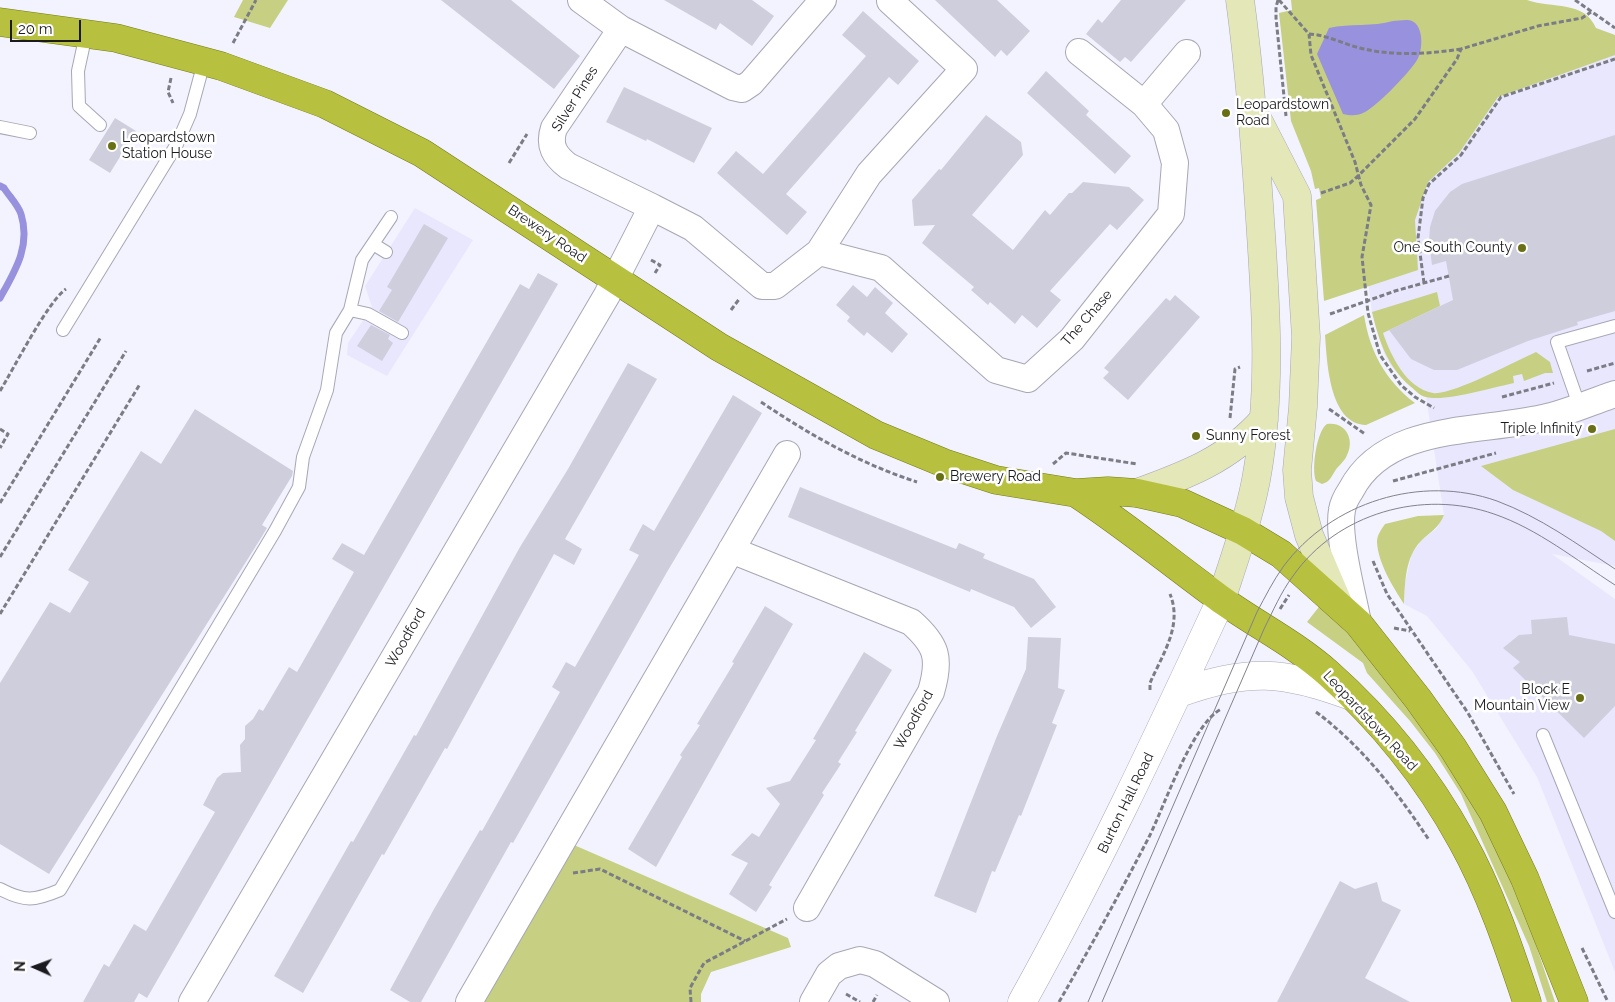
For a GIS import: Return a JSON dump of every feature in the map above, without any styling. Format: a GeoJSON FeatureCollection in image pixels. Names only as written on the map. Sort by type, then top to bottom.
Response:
{"type":"FeatureCollection","features":[{"type":"Feature","properties":{"kind":"highway","name":"Brewery Road"},"geometry":{"type":"LineString","coordinates":[[0,22],[116,38],[202,70],[325,104],[422,153],[718,347],[876,435],[944,463],[996,480],[1076,493],[1108,491],[1137,493],[1182,503],[1243,531]]}},
{"type":"Feature","properties":{"kind":"highway","name":"Brewery Road"},"geometry":{"type":"LineString","coordinates":[[1076,493],[1115,519],[1221,600]]}},
{"type":"Feature","properties":{"kind":"highway"},"geometry":{"type":"LineString","coordinates":[[1243,531],[1281,554],[1338,603],[1358,623],[1412,691],[1453,748],[1493,812],[1526,879],[1574,1002]]}},
{"type":"Feature","properties":{"kind":"highway","name":"Leopardstown Road"},"geometry":{"type":"LineString","coordinates":[[1221,600],[1289,642],[1328,673],[1388,735],[1424,779],[1463,841],[1494,910],[1527,1002]]}},
{"type":"Feature","properties":{"kind":"main road"},"geometry":{"type":"LineString","coordinates":[[1221,600],[1243,531],[1256,478],[1264,419],[1268,354],[1253,112],[1240,0]]}},
{"type":"Feature","properties":{"kind":"main road"},"geometry":{"type":"LineString","coordinates":[[1253,112],[1297,196],[1306,337],[1303,406],[1297,470],[1299,497],[1309,536],[1338,603]]}},
{"type":"Feature","properties":{"kind":"main road"},"geometry":{"type":"LineString","coordinates":[[1137,493],[1202,467],[1238,446],[1264,419]]}},
{"type":"Feature","properties":{"kind":"street"},"geometry":{"type":"LineString","coordinates":[[581,0],[621,29],[733,87],[742,89],[752,83],[824,0]]}},
{"type":"Feature","properties":{"kind":"street"},"geometry":{"type":"LineString","coordinates":[[616,280],[652,207],[693,228],[762,286],[775,286],[819,252],[869,174],[964,69],[890,1]]}},
{"type":"Feature","properties":{"kind":"street","name":"Silver Pines"},"geometry":{"type":"LineString","coordinates":[[621,29],[554,128],[550,139],[552,149],[559,159],[568,166],[652,207]]}},
{"type":"Feature","properties":{"kind":"street","name":"The Chase"},"geometry":{"type":"LineString","coordinates":[[819,252],[881,268],[996,370],[1028,379],[1072,339],[1171,214],[1175,164],[1166,130],[1144,104],[1079,52]]}},
{"type":"Feature","properties":{"kind":"street"},"geometry":{"type":"LineString","coordinates":[[1144,104],[1187,53]]}},
{"type":"Feature","properties":{"kind":"street","name":"Woodford"},"geometry":{"type":"LineString","coordinates":[[199,1000],[616,280]]}},
{"type":"Feature","properties":{"kind":"street"},"geometry":{"type":"LineString","coordinates":[[1358,623],[1346,557],[1341,511],[1357,478],[1375,460],[1388,450],[1417,439],[1544,418],[1615,394]]}},
{"type":"Feature","properties":{"kind":"street"},"geometry":{"type":"LineString","coordinates":[[469,1002],[787,454]]}},
{"type":"Feature","properties":{"kind":"street","name":"Woodford"},"geometry":{"type":"LineString","coordinates":[[731,550],[911,622],[928,637],[935,649],[937,663],[931,692],[807,908]]}},
{"type":"Feature","properties":{"kind":"street","name":"Burton Hall Road"},"geometry":{"type":"LineString","coordinates":[[1022,1002],[1070,916],[1179,692],[1221,600]]}},
{"type":"Feature","properties":{"kind":"street"},"geometry":{"type":"LineString","coordinates":[[1179,692],[1224,678],[1287,676],[1310,681],[1351,696]]}},
{"type":"Feature","properties":{"kind":"street"},"geometry":{"type":"LineString","coordinates":[[813,1002],[829,974],[839,966],[860,960],[875,964],[936,1002]]}},
{"type":"Feature","properties":{"kind":"lane"},"geometry":{"type":"LineString","coordinates":[[86,34],[78,71],[79,106],[100,125]]}},
{"type":"Feature","properties":{"kind":"lane"},"geometry":{"type":"LineString","coordinates":[[63,330],[177,144],[190,114],[202,70]]}},
{"type":"Feature","properties":{"kind":"lane"},"geometry":{"type":"LineString","coordinates":[[0,127],[30,133]]}},
{"type":"Feature","properties":{"kind":"lane"},"geometry":{"type":"LineString","coordinates":[[0,889],[20,899],[35,899],[60,890],[299,487],[303,457],[327,390],[336,333],[350,310],[362,260],[391,217]]}},
{"type":"Feature","properties":{"kind":"lane"},"geometry":{"type":"LineString","coordinates":[[373,244],[386,252]]}},
{"type":"Feature","properties":{"kind":"lane"},"geometry":{"type":"LineString","coordinates":[[350,310],[368,314],[402,333]]}},
{"type":"Feature","properties":{"kind":"lane"},"geometry":{"type":"LineString","coordinates":[[1579,406],[1557,342],[1615,326]]}},
{"type":"Feature","properties":{"kind":"lane"},"geometry":{"type":"LineString","coordinates":[[1543,735],[1615,912]]}},
{"type":"Feature","properties":{"kind":"path"},"geometry":{"type":"LineString","coordinates":[[235,38],[256,0]]}},
{"type":"Feature","properties":{"kind":"path"},"geometry":{"type":"LineString","coordinates":[[1286,120],[1276,18],[1276,7],[1279,0],[1309,34],[1311,55],[1371,205],[1362,257],[1372,332],[1380,355],[1389,371],[1415,397],[1434,408]]}},
{"type":"Feature","properties":{"kind":"path"},"geometry":{"type":"LineString","coordinates":[[1575,0],[1615,28]]}},
{"type":"Feature","properties":{"kind":"path"},"geometry":{"type":"LineString","coordinates":[[1309,34],[1322,35],[1384,53],[1412,54],[1460,49],[1538,26],[1582,18],[1591,12]]}},
{"type":"Feature","properties":{"kind":"path"},"geometry":{"type":"LineString","coordinates":[[1317,194],[1350,183],[1415,119],[1457,59],[1460,49]]}},
{"type":"Feature","properties":{"kind":"path"},"geometry":{"type":"LineString","coordinates":[[1424,283],[1418,238],[1423,198],[1429,184],[1461,155],[1501,96],[1615,59]]}},
{"type":"Feature","properties":{"kind":"path"},"geometry":{"type":"LineString","coordinates":[[168,92],[172,71],[202,70]]}},
{"type":"Feature","properties":{"kind":"path"},"geometry":{"type":"LineString","coordinates":[[655,273],[660,266]]}},
{"type":"Feature","properties":{"kind":"path"},"geometry":{"type":"LineString","coordinates":[[1331,314],[1367,300],[1449,276]]}},
{"type":"Feature","properties":{"kind":"path"},"geometry":{"type":"LineString","coordinates":[[0,391],[60,293]]}},
{"type":"Feature","properties":{"kind":"path"},"geometry":{"type":"LineString","coordinates":[[0,503],[101,337]]}},
{"type":"Feature","properties":{"kind":"path"},"geometry":{"type":"LineString","coordinates":[[0,557],[126,351]]}},
{"type":"Feature","properties":{"kind":"path"},"geometry":{"type":"LineString","coordinates":[[1586,372],[1615,363]]}},
{"type":"Feature","properties":{"kind":"path"},"geometry":{"type":"LineString","coordinates":[[1229,423],[1235,369]]}},
{"type":"Feature","properties":{"kind":"path"},"geometry":{"type":"LineString","coordinates":[[0,614],[140,384]]}},
{"type":"Feature","properties":{"kind":"path"},"geometry":{"type":"LineString","coordinates":[[1325,406],[1365,434]]}},
{"type":"Feature","properties":{"kind":"path"},"geometry":{"type":"LineString","coordinates":[[0,429],[8,434],[0,448]]}},
{"type":"Feature","properties":{"kind":"path"},"geometry":{"type":"LineString","coordinates":[[1387,483],[1499,452]]}},
{"type":"Feature","properties":{"kind":"path"},"geometry":{"type":"LineString","coordinates":[[1066,453],[1141,464]]}},
{"type":"Feature","properties":{"kind":"path"},"geometry":{"type":"LineString","coordinates":[[1371,557],[1387,594],[1411,631]]}},
{"type":"Feature","properties":{"kind":"path"},"geometry":{"type":"LineString","coordinates":[[1282,606],[1291,591]]}},
{"type":"Feature","properties":{"kind":"path"},"geometry":{"type":"LineString","coordinates":[[1150,683],[1173,630],[1176,613],[1169,592]]}},
{"type":"Feature","properties":{"kind":"path"},"geometry":{"type":"LineString","coordinates":[[1310,708],[1331,723],[1372,764],[1408,807],[1431,843]]}},
{"type":"Feature","properties":{"kind":"path"},"geometry":{"type":"LineString","coordinates":[[1059,1002],[1150,836],[1193,742],[1215,712]]}},
{"type":"Feature","properties":{"kind":"path"},"geometry":{"type":"LineString","coordinates":[[567,881],[572,873],[600,870],[745,941]]}},
{"type":"Feature","properties":{"kind":"path"},"geometry":{"type":"LineString","coordinates":[[691,1002],[690,988],[704,963],[807,908]]}},
{"type":"Feature","properties":{"kind":"path"},"geometry":{"type":"LineString","coordinates":[[844,993],[860,1002]]}},
{"type":"Feature","properties":{"kind":"shaded area"},"geometry":{"type":"Polygon","coordinates":[[[1410,20],[1419,28],[1421,45],[1417,60],[1393,88],[1371,108],[1357,115],[1343,114],[1317,54],[1329,28],[1410,20]]]}},
{"type":"Feature","properties":{"kind":"shaded area"},"geometry":{"type":"Polygon","coordinates":[[[1615,35],[1615,566],[1552,554],[1615,599],[1615,972],[1537,777],[1472,671],[1427,616],[1404,604],[1405,583],[1412,553],[1421,541],[1437,528],[1444,515],[1426,397],[1408,385],[1391,366],[1384,353],[1372,312],[1365,257],[1467,98],[1615,35]]]}},
{"type":"Feature","properties":{"kind":"shaded area"},"geometry":{"type":"Polygon","coordinates":[[[415,208],[473,240],[387,376],[347,355],[348,343],[372,307],[365,286],[415,208]]]}},
{"type":"Feature","properties":{"kind":"green space"},"geometry":{"type":"Polygon","coordinates":[[[243,0],[288,0],[270,28],[234,17],[243,0]]]}},
{"type":"Feature","properties":{"kind":"green space"},"geometry":{"type":"Polygon","coordinates":[[[1291,0],[1527,0],[1576,9],[1584,13],[1591,19],[1596,28],[1615,35],[1615,55],[1498,97],[1459,153],[1428,182],[1415,220],[1418,270],[1324,301],[1316,200],[1321,198],[1319,188],[1315,189],[1311,171],[1291,121],[1279,13],[1292,10],[1291,0]]]}},
{"type":"Feature","properties":{"kind":"green space"},"geometry":{"type":"Polygon","coordinates":[[[1437,292],[1440,306],[1383,333],[1395,361],[1407,378],[1415,385],[1433,393],[1454,389],[1536,352],[1550,362],[1553,373],[1545,373],[1524,381],[1522,374],[1513,376],[1514,383],[1457,396],[1434,398],[1420,394],[1395,370],[1381,343],[1372,312],[1437,292]]]}},
{"type":"Feature","properties":{"kind":"green space"},"geometry":{"type":"Polygon","coordinates":[[[1364,315],[1370,341],[1380,364],[1395,385],[1415,403],[1366,425],[1354,422],[1344,414],[1337,403],[1329,375],[1325,335],[1364,315]]]}},
{"type":"Feature","properties":{"kind":"green space"},"geometry":{"type":"Polygon","coordinates":[[[1327,424],[1339,425],[1344,429],[1350,443],[1345,459],[1329,481],[1322,484],[1316,481],[1314,468],[1320,434],[1327,424]]]}},
{"type":"Feature","properties":{"kind":"green space"},"geometry":{"type":"Polygon","coordinates":[[[1615,429],[1615,541],[1601,531],[1513,490],[1481,466],[1615,429]]]}},
{"type":"Feature","properties":{"kind":"green space"},"geometry":{"type":"Polygon","coordinates":[[[1444,515],[1437,527],[1421,541],[1412,555],[1407,571],[1404,604],[1383,566],[1378,550],[1378,535],[1385,524],[1418,516],[1444,515]]]}},
{"type":"Feature","properties":{"kind":"green space"},"geometry":{"type":"Polygon","coordinates":[[[1322,603],[1375,657],[1454,768],[1513,876],[1555,1002],[1547,1002],[1529,946],[1461,794],[1435,753],[1410,721],[1367,673],[1363,663],[1307,622],[1322,603]]]}},
{"type":"Feature","properties":{"kind":"green space"},"geometry":{"type":"Polygon","coordinates":[[[574,845],[788,938],[791,947],[711,972],[701,994],[701,1002],[483,1002],[574,845]]]}},
{"type":"Feature","properties":{"kind":"building"},"geometry":{"type":"Polygon","coordinates":[[[441,0],[511,0],[580,56],[554,89],[441,0]]]}},
{"type":"Feature","properties":{"kind":"building"},"geometry":{"type":"Polygon","coordinates":[[[664,0],[752,0],[774,16],[752,46],[720,23],[716,30],[664,0]]]}},
{"type":"Feature","properties":{"kind":"building"},"geometry":{"type":"Polygon","coordinates":[[[935,0],[997,0],[1030,31],[1007,56],[1001,50],[995,57],[935,0]]]}},
{"type":"Feature","properties":{"kind":"building"},"geometry":{"type":"Polygon","coordinates":[[[1121,0],[1186,0],[1131,62],[1125,57],[1120,62],[1086,34],[1098,19],[1102,23],[1121,0]]]}},
{"type":"Feature","properties":{"kind":"building"},"geometry":{"type":"Polygon","coordinates":[[[863,11],[919,61],[898,85],[889,77],[786,194],[807,212],[787,235],[717,173],[736,151],[763,174],[866,56],[842,35],[863,11]]]}},
{"type":"Feature","properties":{"kind":"building"},"geometry":{"type":"Polygon","coordinates":[[[1046,71],[1089,111],[1086,115],[1131,156],[1115,174],[1027,93],[1046,71]]]}},
{"type":"Feature","properties":{"kind":"building"},"geometry":{"type":"Polygon","coordinates":[[[624,87],[712,128],[694,163],[647,139],[646,141],[606,122],[624,87]]]}},
{"type":"Feature","properties":{"kind":"building"},"geometry":{"type":"Polygon","coordinates":[[[986,115],[1021,142],[1023,155],[972,215],[1013,250],[1045,210],[1050,215],[1069,193],[1072,193],[1083,182],[1129,187],[1144,200],[1117,230],[1110,224],[1050,291],[1061,300],[1037,328],[1022,315],[1015,324],[990,302],[988,305],[971,290],[974,287],[922,243],[935,225],[914,226],[912,200],[939,169],[941,170],[986,115]]]}},
{"type":"Feature","properties":{"kind":"building","name":"Leopardstown Station House"},"geometry":{"type":"Polygon","coordinates":[[[115,118],[136,131],[110,173],[89,160],[115,118]]]}},
{"type":"Feature","properties":{"kind":"building","name":"One South County"},"geometry":{"type":"Polygon","coordinates":[[[1615,135],[1615,311],[1577,322],[1578,325],[1528,341],[1457,370],[1434,370],[1411,359],[1389,330],[1453,300],[1446,261],[1432,265],[1429,242],[1430,227],[1435,211],[1450,192],[1462,184],[1615,135]]]}},
{"type":"Feature","properties":{"kind":"building"},"geometry":{"type":"Polygon","coordinates":[[[424,224],[448,238],[398,322],[379,311],[392,290],[387,287],[424,224]]]}},
{"type":"Feature","properties":{"kind":"building"},"geometry":{"type":"Polygon","coordinates":[[[538,273],[558,284],[147,998],[139,993],[134,1002],[83,1002],[104,964],[109,967],[134,924],[146,931],[215,812],[203,805],[217,778],[223,773],[241,772],[240,745],[245,739],[245,726],[253,719],[259,709],[263,711],[289,667],[297,672],[354,572],[332,559],[342,543],[364,555],[520,284],[529,289],[538,273]]]}},
{"type":"Feature","properties":{"kind":"building"},"geometry":{"type":"Polygon","coordinates":[[[853,285],[867,297],[875,287],[893,303],[885,313],[908,334],[892,353],[867,332],[864,336],[847,321],[850,317],[836,305],[853,285]]]}},
{"type":"Feature","properties":{"kind":"building"},"geometry":{"type":"Polygon","coordinates":[[[1175,295],[1200,317],[1128,400],[1103,378],[1109,372],[1104,368],[1166,298],[1170,301],[1175,295]]]}},
{"type":"Feature","properties":{"kind":"building"},"geometry":{"type":"Polygon","coordinates":[[[371,325],[390,335],[388,339],[393,343],[382,361],[357,346],[371,325]]]}},
{"type":"Feature","properties":{"kind":"building"},"geometry":{"type":"Polygon","coordinates":[[[628,363],[657,379],[565,539],[582,549],[574,565],[554,554],[447,749],[445,748],[384,855],[382,854],[303,993],[274,976],[351,841],[353,842],[414,735],[416,736],[520,547],[568,469],[628,363]]]}},
{"type":"Feature","properties":{"kind":"building"},"geometry":{"type":"Polygon","coordinates":[[[733,395],[762,413],[667,572],[421,1002],[410,1002],[390,990],[434,909],[480,830],[482,831],[560,692],[552,687],[566,662],[575,667],[639,555],[629,550],[643,524],[654,531],[733,395]]]}},
{"type":"Feature","properties":{"kind":"building"},"geometry":{"type":"Polygon","coordinates":[[[195,409],[293,471],[292,476],[262,525],[267,528],[261,538],[49,874],[0,844],[0,683],[50,602],[70,613],[89,582],[68,570],[141,451],[161,464],[195,409]]]}},
{"type":"Feature","properties":{"kind":"building"},"geometry":{"type":"Polygon","coordinates":[[[800,487],[956,549],[959,543],[985,554],[983,558],[1034,579],[1056,607],[1031,628],[1014,607],[971,589],[970,592],[788,517],[800,487]]]}},
{"type":"Feature","properties":{"kind":"building"},"geometry":{"type":"Polygon","coordinates":[[[765,606],[793,624],[656,867],[628,849],[682,757],[680,755],[700,725],[697,724],[734,663],[732,662],[765,606]]]}},
{"type":"Feature","properties":{"kind":"building","name":"Block E Mountain View"},"geometry":{"type":"Polygon","coordinates":[[[1567,617],[1569,635],[1615,644],[1615,706],[1584,738],[1513,668],[1520,662],[1503,648],[1519,635],[1532,634],[1531,620],[1567,617]]]}},
{"type":"Feature","properties":{"kind":"building"},"geometry":{"type":"Polygon","coordinates":[[[1028,637],[1061,638],[1058,688],[1065,690],[1052,723],[1057,725],[1021,816],[1019,815],[995,872],[992,871],[976,913],[934,896],[997,736],[1026,669],[1028,637]]]}},
{"type":"Feature","properties":{"kind":"building"},"geometry":{"type":"Polygon","coordinates":[[[864,652],[892,670],[855,731],[857,732],[838,762],[841,764],[769,885],[772,887],[756,912],[729,894],[748,863],[731,855],[752,833],[759,837],[780,804],[766,788],[790,781],[816,740],[813,739],[864,652]]]}},
{"type":"Feature","properties":{"kind":"building"},"geometry":{"type":"Polygon","coordinates":[[[1340,881],[1355,889],[1377,882],[1382,901],[1401,910],[1365,978],[1410,1002],[1277,1002],[1340,881]]]}},
{"type":"Feature","properties":{"kind":"waterway"},"geometry":{"type":"LineString","coordinates":[[0,186],[4,188],[16,204],[24,226],[23,248],[20,258],[0,298]]}},
{"type":"Feature","properties":{"kind":"tram line"},"geometry":{"type":"LineString","coordinates":[[1088,1002],[1257,612],[1279,572],[1303,544],[1326,525],[1352,510],[1380,500],[1409,493],[1438,491],[1468,493],[1513,507],[1558,532],[1615,569]]}},
{"type":"Feature","properties":{"kind":"tram line"},"geometry":{"type":"LineString","coordinates":[[1102,1002],[1264,629],[1293,576],[1311,554],[1333,536],[1357,522],[1383,512],[1411,506],[1439,504],[1467,507],[1494,514],[1526,528],[1615,585]]}},
{"type":"Feature","properties":{"kind":"place","name":"Leopardstown Road"},"geometry":{"type":"Point","coordinates":[1226,113]}},
{"type":"Feature","properties":{"kind":"place","name":"Leopardstown Station House"},"geometry":{"type":"Point","coordinates":[112,146]}},
{"type":"Feature","properties":{"kind":"place","name":"One South County"},"geometry":{"type":"Point","coordinates":[1522,248]}},
{"type":"Feature","properties":{"kind":"place","name":"Triple Infinity"},"geometry":{"type":"Point","coordinates":[1592,429]}},
{"type":"Feature","properties":{"kind":"place","name":"Sunny Forest"},"geometry":{"type":"Point","coordinates":[1196,436]}},
{"type":"Feature","properties":{"kind":"place","name":"Brewery Road"},"geometry":{"type":"Point","coordinates":[940,477]}},
{"type":"Feature","properties":{"kind":"place","name":"Block E Mountain View"},"geometry":{"type":"Point","coordinates":[1580,698]}}]}
